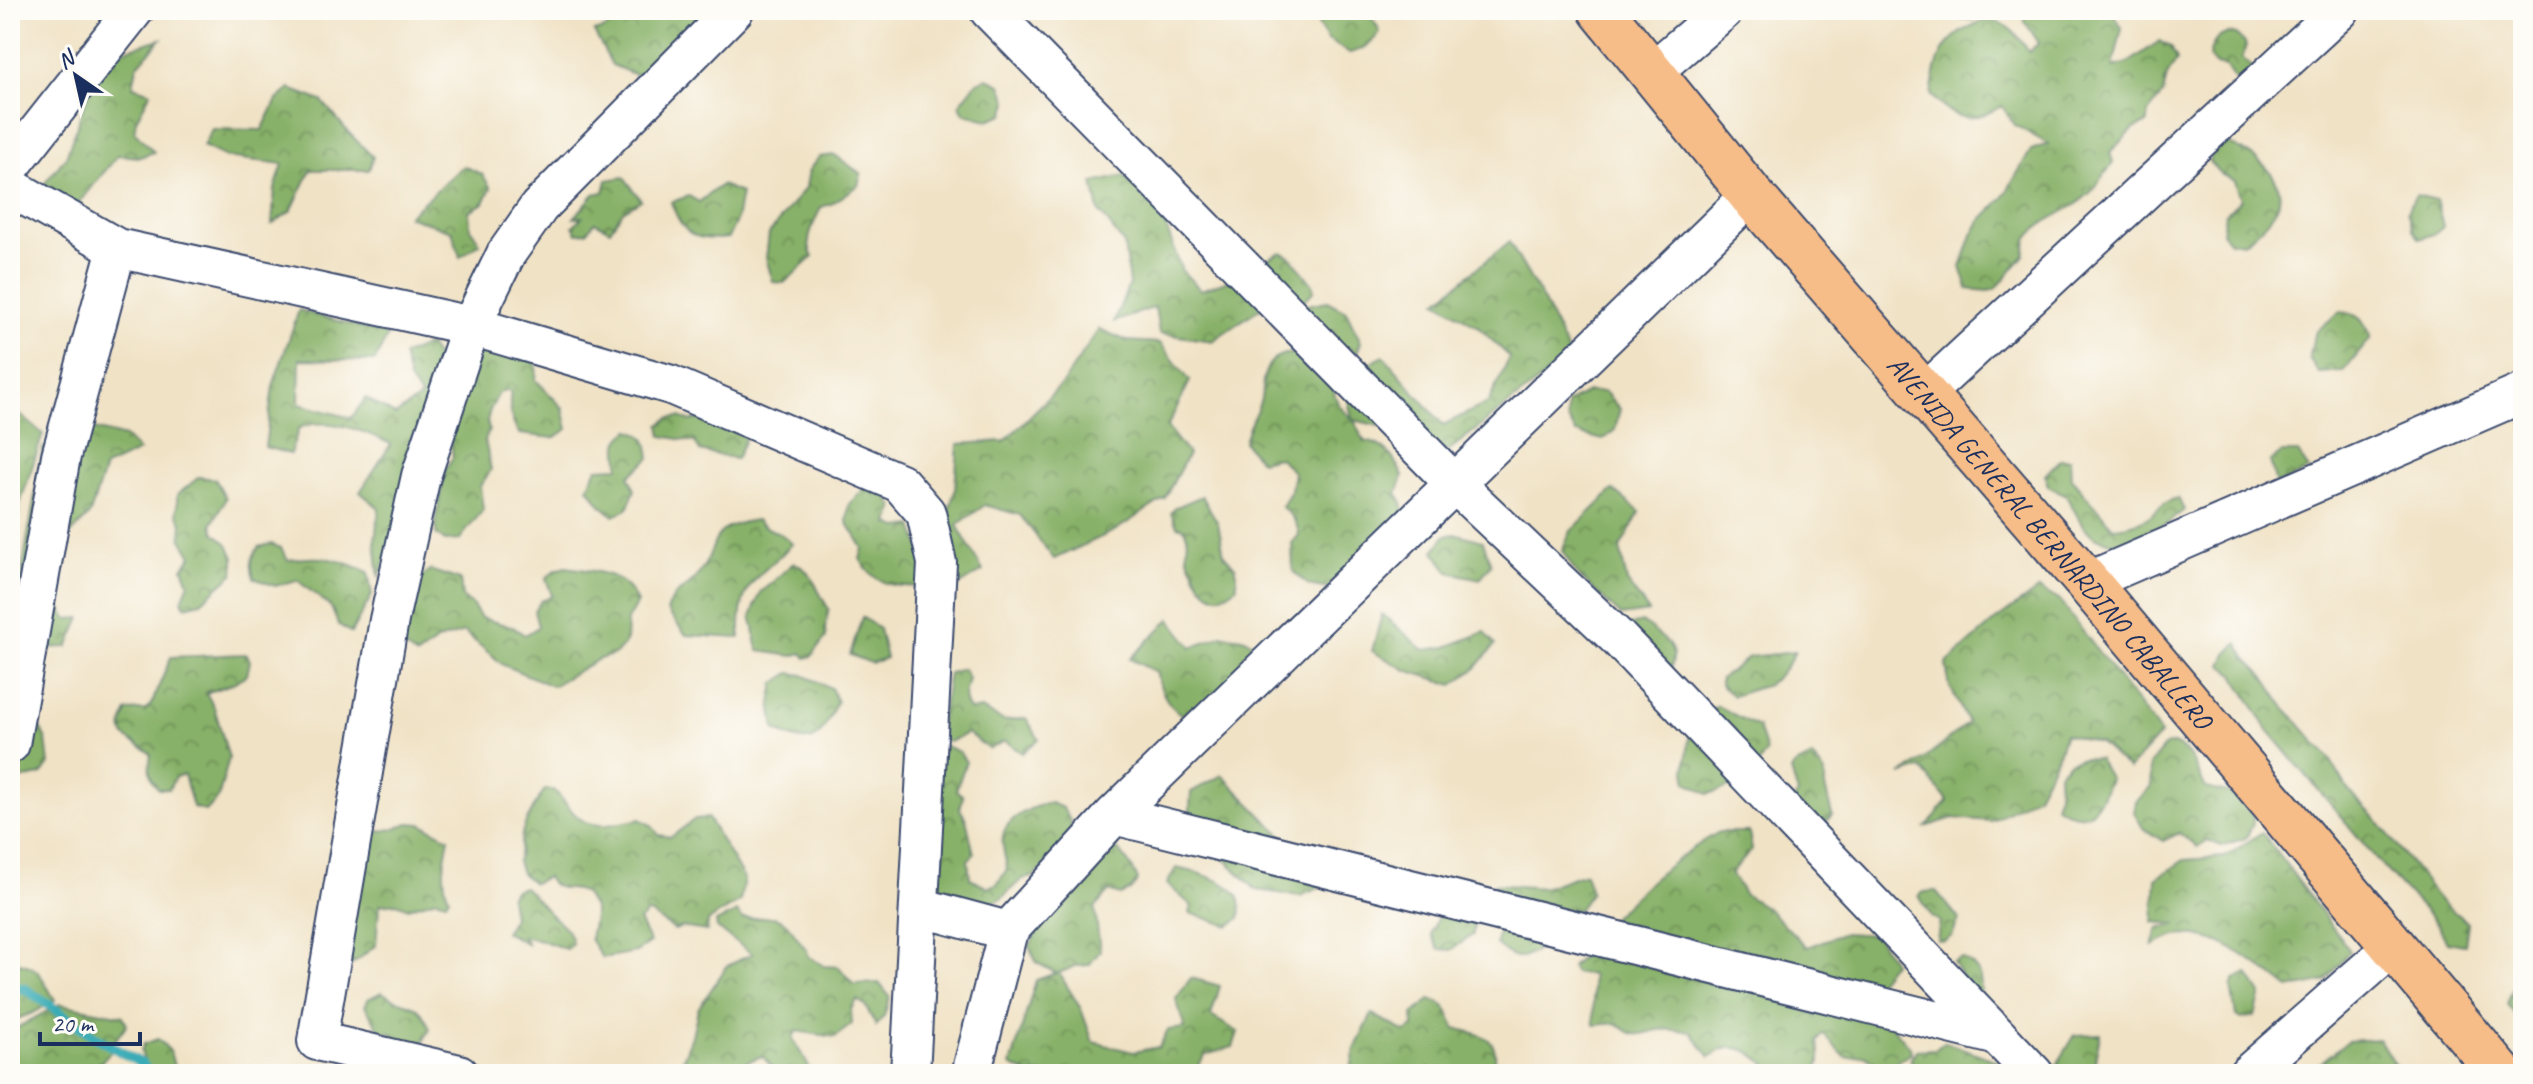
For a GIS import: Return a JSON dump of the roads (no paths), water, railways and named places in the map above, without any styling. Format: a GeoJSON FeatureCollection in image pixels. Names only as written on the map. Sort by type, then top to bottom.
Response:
{"type":"FeatureCollection","features":[{"type":"Feature","properties":{"kind":"main road","name":"AVENIDA GENERAL BERNARDINO CABALLERO"},"geometry":{"type":"LineString","coordinates":[[1601,10],[1751,195],[2087,582],[2501,1074]]}},
{"type":"Feature","properties":{"kind":"street"},"geometry":{"type":"LineString","coordinates":[[10,167],[134,10]]}},
{"type":"Feature","properties":{"kind":"street"},"geometry":{"type":"LineString","coordinates":[[459,1074],[317,1041],[389,620],[421,476],[471,326],[506,254],[539,207],[734,10]]}},
{"type":"Feature","properties":{"kind":"street"},"geometry":{"type":"LineString","coordinates":[[989,10],[1454,483],[1619,639],[2034,1074]]}},
{"type":"Feature","properties":{"kind":"street"},"geometry":{"type":"LineString","coordinates":[[1652,72],[1724,10]]}},
{"type":"Feature","properties":{"kind":"street"},"geometry":{"type":"LineString","coordinates":[[1924,394],[2340,10]]}},
{"type":"Feature","properties":{"kind":"street"},"geometry":{"type":"LineString","coordinates":[[10,187],[117,248],[471,326],[671,385],[900,483],[926,513],[937,563],[910,1074]]}},
{"type":"Feature","properties":{"kind":"street"},"geometry":{"type":"LineString","coordinates":[[971,1074],[1008,931],[1114,815],[1751,195]]}},
{"type":"Feature","properties":{"kind":"street"},"geometry":{"type":"LineString","coordinates":[[10,744],[61,456],[117,248]]}},
{"type":"Feature","properties":{"kind":"street"},"geometry":{"type":"LineString","coordinates":[[2087,582],[2523,393]]}},
{"type":"Feature","properties":{"kind":"street"},"geometry":{"type":"LineString","coordinates":[[1114,815],[1998,1036]]}},
{"type":"Feature","properties":{"kind":"street"},"geometry":{"type":"LineString","coordinates":[[919,907],[1008,931]]}},
{"type":"Feature","properties":{"kind":"street"},"geometry":{"type":"LineString","coordinates":[[2248,1074],[2394,946]]}},
{"type":"Feature","properties":{"kind":"waterway"},"geometry":{"type":"LineString","coordinates":[[10,989],[24,988],[97,1038],[142,1064],[150,1074]]}}]}
